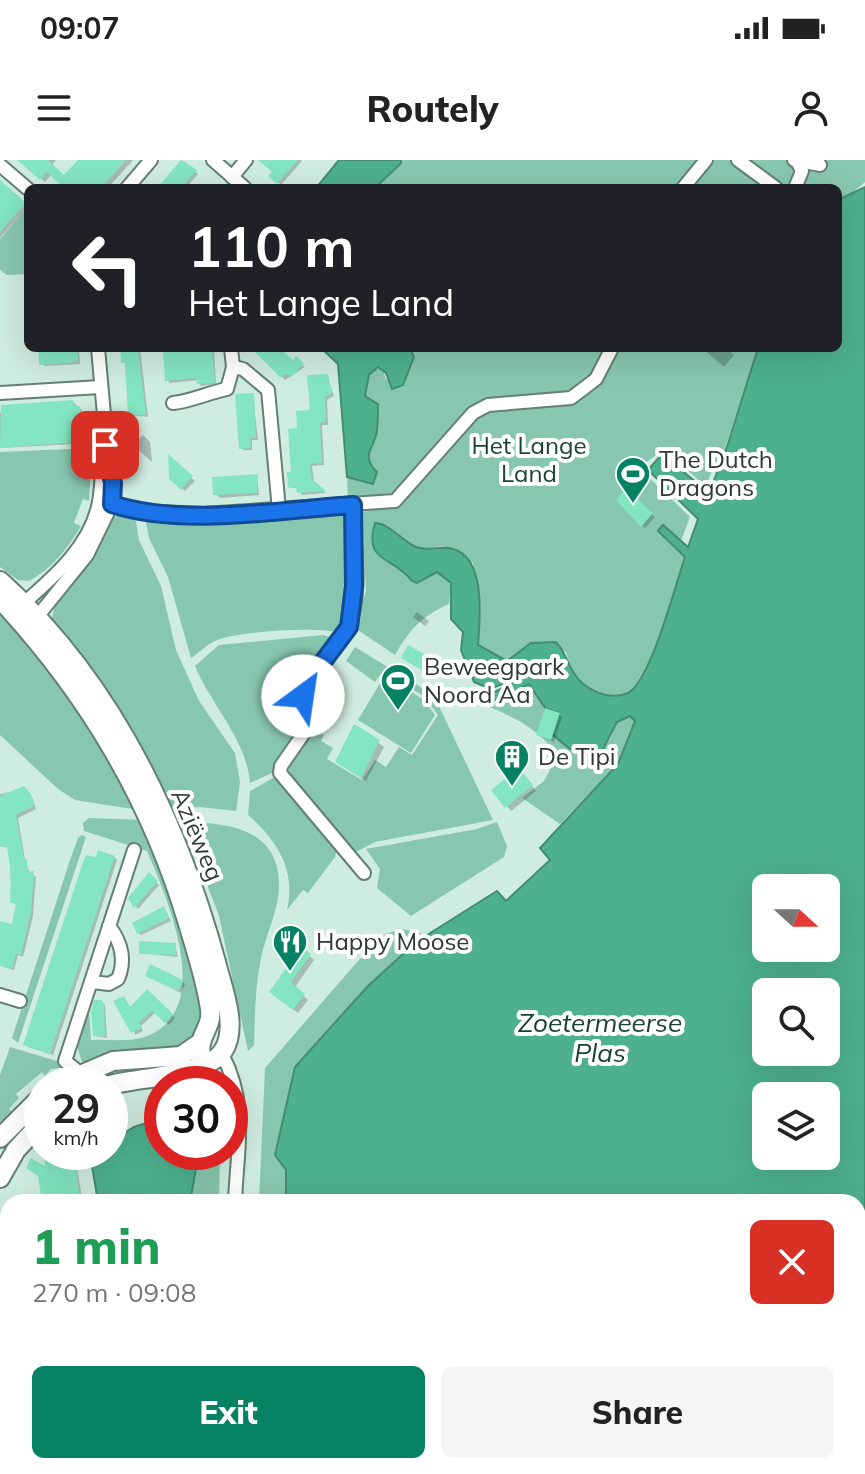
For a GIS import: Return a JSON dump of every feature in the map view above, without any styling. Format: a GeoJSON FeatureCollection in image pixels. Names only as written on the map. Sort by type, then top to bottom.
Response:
{"type":"FeatureCollection","features":[{"type":"Feature","properties":{"kind":"street"},"geometry":{"type":"LineString","coordinates":[[130,184],[151,160]]}},
{"type":"Feature","properties":{"kind":"street"},"geometry":{"type":"LineString","coordinates":[[213,160],[240,184]]}},
{"type":"Feature","properties":{"kind":"street"},"geometry":{"type":"LineString","coordinates":[[232,177],[246,160]]}},
{"type":"Feature","properties":{"kind":"street"},"geometry":{"type":"LineString","coordinates":[[686,184],[706,160]]}},
{"type":"Feature","properties":{"kind":"street"},"geometry":{"type":"LineString","coordinates":[[738,160],[771,184]]}},
{"type":"Feature","properties":{"kind":"street"},"geometry":{"type":"LineString","coordinates":[[796,160],[820,165]]}},
{"type":"Feature","properties":{"kind":"street"},"geometry":{"type":"LineString","coordinates":[[796,160],[802,171],[797,184]]}},
{"type":"Feature","properties":{"kind":"street"},"geometry":{"type":"LineString","coordinates":[[0,165],[24,186]]}},
{"type":"Feature","properties":{"kind":"street"},"geometry":{"type":"LineString","coordinates":[[27,613],[87,555],[106,503],[98,352]]}},
{"type":"Feature","properties":{"kind":"street"},"geometry":{"type":"LineString","coordinates":[[173,403],[193,401],[203,394],[227,389],[233,367],[231,352]]}},
{"type":"Feature","properties":{"kind":"street"},"geometry":{"type":"LineString","coordinates":[[106,503],[170,513],[279,510],[395,501],[480,408],[571,398],[596,379],[610,352]]}},
{"type":"Feature","properties":{"kind":"street"},"geometry":{"type":"LineString","coordinates":[[233,367],[243,369],[268,390],[279,510]]}},
{"type":"Feature","properties":{"kind":"street"},"geometry":{"type":"LineString","coordinates":[[0,393],[100,387]]}},
{"type":"Feature","properties":{"kind":"street"},"geometry":{"type":"LineString","coordinates":[[27,613],[84,540],[106,503]]}},
{"type":"Feature","properties":{"kind":"street"},"geometry":{"type":"LineString","coordinates":[[353,505],[354,586],[349,627],[304,687],[305,706],[315,717],[281,766],[280,773],[364,873]]}},
{"type":"Feature","properties":{"kind":"street","name":"Aziëweg"},"geometry":{"type":"LineString","coordinates":[[0,581],[86,678],[194,887],[222,986],[229,1029],[222,1054],[228,1066]]}},
{"type":"Feature","properties":{"kind":"street","name":"Aziëweg"},"geometry":{"type":"LineString","coordinates":[[0,599],[27,613]]}},
{"type":"Feature","properties":{"kind":"street","name":"Aziëweg"},"geometry":{"type":"LineString","coordinates":[[169,842],[210,1008],[208,1031],[200,1043],[202,1066]]}},
{"type":"Feature","properties":{"kind":"street"},"geometry":{"type":"LineString","coordinates":[[70,1066],[65,1061],[134,850]]}},
{"type":"Feature","properties":{"kind":"street"},"geometry":{"type":"LineString","coordinates":[[92,982],[109,984],[118,979],[124,967],[121,948],[109,926]]}},
{"type":"Feature","properties":{"kind":"street"},"geometry":{"type":"LineString","coordinates":[[0,995],[20,1001]]}},
{"type":"Feature","properties":{"kind":"street"},"geometry":{"type":"LineString","coordinates":[[104,1066],[113,1061],[181,1056],[200,1043],[222,1054]]}},
{"type":"Feature","properties":{"kind":"street"},"geometry":{"type":"LineString","coordinates":[[204,1066],[222,1054]]}},
{"type":"Feature","properties":{"kind":"street"},"geometry":{"type":"LineString","coordinates":[[0,1138],[24,1114]]}},
{"type":"Feature","properties":{"kind":"street"},"geometry":{"type":"LineString","coordinates":[[0,1178],[24,1141]]}},
{"type":"Feature","properties":{"kind":"street","name":"Aziëweg"},"geometry":{"type":"LineString","coordinates":[[235,1194],[236,1170]]}},
{"type":"Feature","properties":{"kind":"green space"},"geometry":{"type":"Polygon","coordinates":[[[392,160],[865,160],[865,182],[842,202],[842,184],[379,184],[391,170],[392,160]]]}},
{"type":"Feature","properties":{"kind":"green space"},"geometry":{"type":"Polygon","coordinates":[[[24,211],[24,274],[7,275],[0,270],[0,239],[24,211]]]}},
{"type":"Feature","properties":{"kind":"green space","name":"Het Lange Land"},"geometry":{"type":"Polygon","coordinates":[[[412,352],[757,352],[717,473],[712,470],[706,487],[664,449],[639,468],[690,517],[678,549],[685,556],[662,629],[646,669],[638,684],[629,692],[611,696],[586,686],[574,672],[566,652],[531,643],[507,662],[478,645],[480,610],[473,563],[443,546],[420,549],[375,523],[374,545],[383,559],[417,582],[437,572],[446,575],[451,583],[449,604],[418,624],[395,655],[355,628],[366,591],[362,512],[378,509],[376,498],[348,500],[347,477],[373,483],[374,469],[369,466],[368,458],[378,404],[365,396],[365,386],[374,369],[383,369],[386,380],[414,357],[412,352]]]}},
{"type":"Feature","properties":{"kind":"green space"},"geometry":{"type":"Polygon","coordinates":[[[92,448],[89,501],[83,499],[74,523],[81,526],[65,550],[45,570],[29,581],[18,580],[0,567],[0,452],[92,448]]]}},
{"type":"Feature","properties":{"kind":"green space"},"geometry":{"type":"Polygon","coordinates":[[[349,510],[348,614],[340,633],[297,630],[243,634],[217,640],[191,658],[168,577],[149,538],[145,517],[349,510]]]}},
{"type":"Feature","properties":{"kind":"green space"},"geometry":{"type":"Polygon","coordinates":[[[124,513],[135,515],[139,540],[161,586],[176,650],[199,701],[235,753],[240,782],[236,811],[200,807],[168,809],[55,628],[52,618],[56,601],[95,552],[112,518],[124,513]]]}},
{"type":"Feature","properties":{"kind":"green space"},"geometry":{"type":"Polygon","coordinates":[[[0,608],[29,637],[145,811],[75,800],[58,789],[0,735],[0,608]]]}},
{"type":"Feature","properties":{"kind":"green space"},"geometry":{"type":"Polygon","coordinates":[[[323,635],[337,638],[300,686],[303,728],[276,762],[274,772],[250,783],[235,737],[195,666],[219,645],[323,635]]]}},
{"type":"Feature","properties":{"kind":"green space"},"geometry":{"type":"Polygon","coordinates":[[[355,647],[419,686],[437,702],[493,820],[375,842],[356,852],[291,783],[288,763],[316,729],[324,735],[321,741],[333,748],[327,759],[362,780],[375,760],[386,767],[399,747],[412,755],[438,715],[425,697],[383,671],[375,682],[346,661],[355,647]]]}},
{"type":"Feature","properties":{"kind":"green space","name":"Beweegpark Noord Aa"},"geometry":{"type":"Polygon","coordinates":[[[385,675],[424,700],[435,715],[411,753],[358,720],[385,675]]]}},
{"type":"Feature","properties":{"kind":"green space"},"geometry":{"type":"Polygon","coordinates":[[[529,684],[545,708],[559,713],[552,734],[565,746],[609,741],[617,722],[630,716],[636,720],[618,764],[560,824],[522,798],[544,781],[556,758],[552,749],[527,726],[487,706],[529,684]]]}},
{"type":"Feature","properties":{"kind":"green space"},"geometry":{"type":"Polygon","coordinates":[[[275,777],[337,848],[335,857],[308,893],[303,890],[287,910],[287,869],[276,846],[248,815],[250,791],[275,777]]]}},
{"type":"Feature","properties":{"kind":"green space"},"geometry":{"type":"Polygon","coordinates":[[[89,818],[145,820],[164,868],[187,937],[199,1005],[197,1030],[187,1045],[178,1050],[84,1064],[80,1057],[78,1038],[85,1011],[89,1010],[91,1040],[126,1040],[147,1036],[168,1022],[179,1002],[183,978],[174,923],[147,851],[84,831],[83,823],[89,818]]]}},
{"type":"Feature","properties":{"kind":"green space"},"geometry":{"type":"Polygon","coordinates":[[[183,822],[216,824],[247,832],[270,851],[277,866],[278,894],[261,958],[254,1045],[248,1051],[219,916],[183,822]]]}},
{"type":"Feature","properties":{"kind":"green space"},"geometry":{"type":"Polygon","coordinates":[[[497,822],[507,846],[504,857],[411,916],[377,888],[380,869],[366,849],[477,829],[497,822]]]}},
{"type":"Feature","properties":{"kind":"green space"},"geometry":{"type":"Polygon","coordinates":[[[82,835],[86,837],[18,1043],[12,1038],[70,860],[82,835]]]}},
{"type":"Feature","properties":{"kind":"green space"},"geometry":{"type":"Polygon","coordinates":[[[403,929],[427,935],[416,942],[295,1067],[275,1155],[286,1169],[286,1194],[259,1194],[265,1068],[385,934],[403,929]]]}},
{"type":"Feature","properties":{"kind":"green space"},"geometry":{"type":"Polygon","coordinates":[[[10,1047],[60,1062],[61,1066],[24,1066],[24,1087],[16,1094],[19,1098],[9,1109],[14,1114],[0,1131],[0,1075],[10,1047]]]}},
{"type":"Feature","properties":{"kind":"green space"},"geometry":{"type":"Polygon","coordinates":[[[196,1170],[220,1170],[219,1194],[191,1194],[196,1170]]]}},
{"type":"Feature","properties":{"kind":"water"},"geometry":{"type":"Polygon","coordinates":[[[339,160],[401,160],[379,184],[319,184],[339,160]]]}},
{"type":"Feature","properties":{"kind":"water","name":"Zoetermeerse Plas"},"geometry":{"type":"Polygon","coordinates":[[[865,187],[865,1194],[286,1194],[286,1170],[275,1155],[295,1067],[367,987],[416,942],[497,891],[506,901],[550,860],[540,848],[618,764],[635,721],[630,716],[617,722],[602,751],[587,755],[569,749],[552,734],[559,713],[545,708],[529,684],[494,701],[491,694],[526,675],[490,689],[474,682],[461,650],[463,632],[451,619],[451,583],[437,572],[417,583],[382,558],[373,545],[375,523],[385,526],[416,547],[448,548],[464,555],[471,564],[479,590],[478,645],[507,661],[531,643],[556,642],[574,674],[587,687],[610,696],[622,695],[637,685],[654,652],[685,557],[658,531],[663,525],[688,547],[698,519],[648,470],[662,454],[709,493],[757,352],[842,352],[842,198],[865,187]]]}},
{"type":"Feature","properties":{"kind":"water"},"geometry":{"type":"Polygon","coordinates":[[[325,352],[412,352],[414,357],[403,385],[392,389],[386,373],[378,367],[369,375],[365,396],[378,404],[377,431],[369,456],[377,472],[373,484],[347,477],[338,364],[325,352]]]}},
{"type":"Feature","properties":{"kind":"water"},"geometry":{"type":"Polygon","coordinates":[[[144,1124],[144,1170],[196,1170],[191,1194],[97,1194],[93,1170],[128,1170],[128,1131],[144,1124]]]}},
{"type":"Feature","properties":{"kind":"building"},"geometry":{"type":"Polygon","coordinates":[[[17,160],[48,160],[64,175],[78,160],[126,160],[105,184],[60,184],[47,172],[40,180],[17,160]]]}},
{"type":"Feature","properties":{"kind":"building"},"geometry":{"type":"Polygon","coordinates":[[[181,160],[197,170],[185,184],[160,184],[181,160]]]}},
{"type":"Feature","properties":{"kind":"building"},"geometry":{"type":"Polygon","coordinates":[[[258,160],[298,160],[277,184],[268,176],[272,172],[258,160]]]}},
{"type":"Feature","properties":{"kind":"building"},"geometry":{"type":"Polygon","coordinates":[[[0,180],[24,201],[24,205],[0,232],[0,180]]]}},
{"type":"Feature","properties":{"kind":"building"},"geometry":{"type":"Polygon","coordinates":[[[38,352],[77,352],[78,362],[39,365],[38,352]]]}},
{"type":"Feature","properties":{"kind":"building"},"geometry":{"type":"Polygon","coordinates":[[[120,352],[138,352],[146,415],[128,416],[125,363],[121,363],[120,352]]]}},
{"type":"Feature","properties":{"kind":"building"},"geometry":{"type":"Polygon","coordinates":[[[163,352],[212,352],[215,383],[197,384],[196,378],[165,381],[163,352]]]}},
{"type":"Feature","properties":{"kind":"building"},"geometry":{"type":"Polygon","coordinates":[[[255,352],[284,352],[293,360],[296,356],[304,363],[292,376],[285,374],[281,378],[255,352]]]}},
{"type":"Feature","properties":{"kind":"building"},"geometry":{"type":"Polygon","coordinates":[[[328,374],[332,393],[325,397],[326,422],[320,423],[322,463],[310,464],[312,479],[326,491],[297,493],[296,487],[288,488],[287,472],[291,472],[288,429],[297,428],[296,411],[310,410],[307,375],[328,374]]]}},
{"type":"Feature","properties":{"kind":"building"},"geometry":{"type":"Polygon","coordinates":[[[254,393],[256,438],[250,438],[251,448],[239,449],[235,394],[254,393]]]}},
{"type":"Feature","properties":{"kind":"building"},"geometry":{"type":"Polygon","coordinates":[[[73,400],[74,406],[80,406],[81,423],[74,423],[75,442],[0,448],[1,405],[73,400]]]}},
{"type":"Feature","properties":{"kind":"building"},"geometry":{"type":"Polygon","coordinates":[[[168,454],[193,476],[181,490],[169,479],[168,454]]]}},
{"type":"Feature","properties":{"kind":"building"},"geometry":{"type":"Polygon","coordinates":[[[258,474],[257,493],[213,495],[212,477],[258,474]]]}},
{"type":"Feature","properties":{"kind":"building","name":"The Dutch Dragons"},"geometry":{"type":"Polygon","coordinates":[[[626,489],[653,513],[641,527],[616,500],[626,489]]]}},
{"type":"Feature","properties":{"kind":"building"},"geometry":{"type":"Polygon","coordinates":[[[408,645],[430,657],[422,670],[401,658],[408,645]]]}},
{"type":"Feature","properties":{"kind":"building"},"geometry":{"type":"Polygon","coordinates":[[[545,708],[560,713],[551,740],[536,735],[545,708]]]}},
{"type":"Feature","properties":{"kind":"building"},"geometry":{"type":"Polygon","coordinates":[[[354,724],[380,740],[361,778],[335,762],[354,724]]]}},
{"type":"Feature","properties":{"kind":"building","name":"De Tipi"},"geometry":{"type":"Polygon","coordinates":[[[519,768],[533,785],[505,808],[491,790],[519,768]]]}},
{"type":"Feature","properties":{"kind":"building"},"geometry":{"type":"Polygon","coordinates":[[[24,786],[31,794],[34,806],[16,815],[28,872],[34,871],[31,912],[21,955],[16,954],[12,969],[0,966],[0,921],[12,924],[16,903],[10,903],[11,875],[7,846],[0,847],[0,796],[24,786]]]}},
{"type":"Feature","properties":{"kind":"building"},"geometry":{"type":"Polygon","coordinates":[[[98,850],[115,856],[50,1054],[23,1045],[82,865],[86,855],[96,857],[98,850]]]}},
{"type":"Feature","properties":{"kind":"building"},"geometry":{"type":"Polygon","coordinates":[[[149,872],[158,881],[134,908],[128,898],[149,872]]]}},
{"type":"Feature","properties":{"kind":"building"},"geometry":{"type":"Polygon","coordinates":[[[164,906],[169,918],[137,934],[132,923],[164,906]]]}},
{"type":"Feature","properties":{"kind":"building","name":"Happy Moose"},"geometry":{"type":"Polygon","coordinates":[[[287,937],[311,954],[291,982],[305,994],[293,1010],[269,992],[290,963],[276,952],[287,937]]]}},
{"type":"Feature","properties":{"kind":"building"},"geometry":{"type":"Polygon","coordinates":[[[139,941],[176,943],[176,955],[139,954],[139,941]]]}},
{"type":"Feature","properties":{"kind":"building"},"geometry":{"type":"Polygon","coordinates":[[[150,964],[183,980],[178,991],[145,976],[150,964]]]}},
{"type":"Feature","properties":{"kind":"building"},"geometry":{"type":"Polygon","coordinates":[[[147,989],[173,1014],[165,1023],[152,1011],[139,1022],[142,1028],[131,1033],[113,1001],[124,996],[130,1007],[147,989]]]}},
{"type":"Feature","properties":{"kind":"building"},"geometry":{"type":"Polygon","coordinates":[[[94,1000],[102,1000],[104,1005],[105,1036],[93,1036],[91,1011],[94,1000]]]}},
{"type":"Feature","properties":{"kind":"building"},"geometry":{"type":"Polygon","coordinates":[[[29,1170],[76,1170],[79,1194],[41,1194],[38,1176],[29,1170]]]}},
{"type":"Feature","properties":{"kind":"place","name":"The Dutch Dragons"},"geometry":{"type":"Point","coordinates":[633,505]}},
{"type":"Feature","properties":{"kind":"place","name":"Beweegpark Noord Aa"},"geometry":{"type":"Point","coordinates":[398,712]}},
{"type":"Feature","properties":{"kind":"place","name":"De Tipi"},"geometry":{"type":"Point","coordinates":[512,788]}},
{"type":"Feature","properties":{"kind":"place","name":"Happy Moose"},"geometry":{"type":"Point","coordinates":[290,973]}},
{"type":"Feature","properties":{"kind":"route"},"geometry":{"type":"LineString","coordinates":[[105,445],[113,483],[112,504],[125,508],[203,514],[353,505],[353,612],[344,636],[304,687],[303,696]]}}]}
